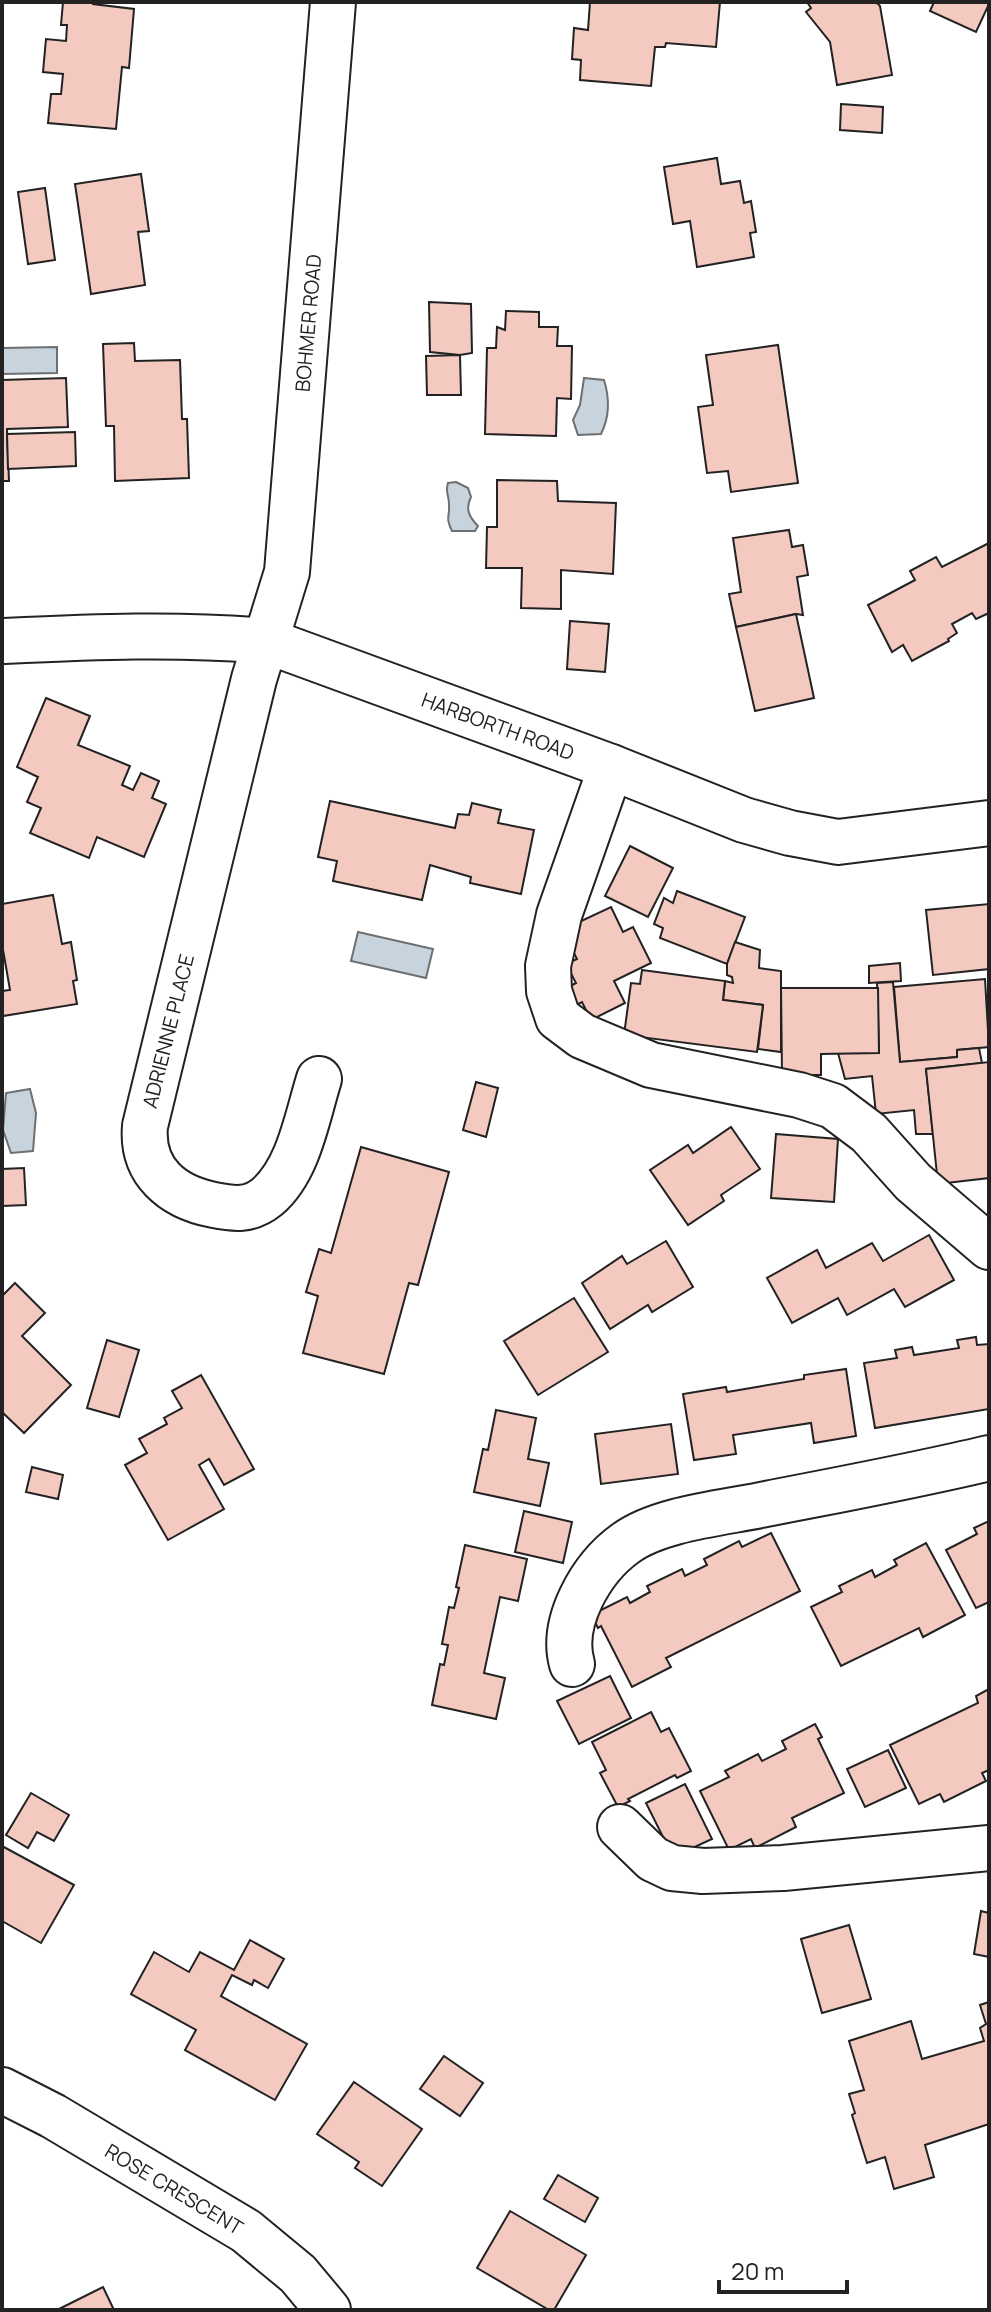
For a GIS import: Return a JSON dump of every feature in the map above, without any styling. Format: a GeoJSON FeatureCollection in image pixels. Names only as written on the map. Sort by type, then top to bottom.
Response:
{"type":"FeatureCollection","features":[{"type":"Feature","properties":{"kind":"street","name":"BOHMER ROAD"},"geometry":{"type":"LineString","coordinates":[[267,641],[287,572],[333,2]]}},
{"type":"Feature","properties":{"kind":"street","name":"HARBORTH ROAD"},"geometry":{"type":"LineString","coordinates":[[2,641],[122,636],[212,636],[267,641],[611,767],[744,820],[790,833],[838,842],[989,823]]}},
{"type":"Feature","properties":{"kind":"street","name":"ADRIENNE PLACE"},"geometry":{"type":"LineString","coordinates":[[267,641],[254,679],[145,1126],[143,1144],[152,1166],[172,1189],[196,1202],[239,1210],[266,1198],[291,1167],[319,1079]]}},
{"type":"Feature","properties":{"kind":"street"},"geometry":{"type":"LineString","coordinates":[[611,767],[559,915],[548,966],[549,991],[558,1018],[582,1036],[651,1065],[799,1095],[833,1106],[869,1133],[913,1182],[989,1247]]}},
{"type":"Feature","properties":{"kind":"street"},"geometry":{"type":"LineString","coordinates":[[572,1664],[568,1648],[571,1620],[585,1589],[627,1542],[672,1523],[989,1458]]}},
{"type":"Feature","properties":{"kind":"street"},"geometry":{"type":"LineString","coordinates":[[620,1827],[653,1859],[672,1868],[703,1871],[783,1868],[989,1848]]}},
{"type":"Feature","properties":{"kind":"street","name":"ROSE CRESCENT"},"geometry":{"type":"LineString","coordinates":[[2,2090],[53,2116],[246,2231],[298,2274],[328,2310]]}},
{"type":"Feature","properties":{"kind":"shaded area"},"geometry":{"type":"Polygon","coordinates":[[[57,347],[57,373],[2,374],[2,348],[57,347]]]}},
{"type":"Feature","properties":{"kind":"shaded area"},"geometry":{"type":"Polygon","coordinates":[[[584,378],[604,380],[608,407],[601,434],[578,435],[573,420],[580,405],[584,378]]]}},
{"type":"Feature","properties":{"kind":"shaded area"},"geometry":{"type":"Polygon","coordinates":[[[456,482],[468,488],[471,497],[469,513],[478,526],[475,531],[452,531],[450,526],[447,486],[456,482]]]}},
{"type":"Feature","properties":{"kind":"shaded area"},"geometry":{"type":"Polygon","coordinates":[[[358,932],[433,949],[426,978],[351,961],[358,932]]]}},
{"type":"Feature","properties":{"kind":"shaded area"},"geometry":{"type":"Polygon","coordinates":[[[30,1089],[36,1113],[33,1151],[11,1153],[3,1130],[6,1093],[30,1089]]]}},
{"type":"Feature","properties":{"kind":"building"},"geometry":{"type":"Polygon","coordinates":[[[63,2],[93,2],[134,9],[129,68],[122,67],[116,129],[48,123],[51,94],[61,94],[63,74],[43,72],[46,39],[66,41],[67,25],[61,25],[63,2]]]}},
{"type":"Feature","properties":{"kind":"building"},"geometry":{"type":"Polygon","coordinates":[[[590,2],[720,2],[716,47],[666,43],[665,47],[655,47],[651,86],[580,80],[581,60],[572,59],[574,28],[588,30],[590,2]]]}},
{"type":"Feature","properties":{"kind":"building"},"geometry":{"type":"Polygon","coordinates":[[[807,2],[876,2],[880,6],[892,75],[837,85],[830,42],[806,12],[811,8],[807,2]]]}},
{"type":"Feature","properties":{"kind":"building"},"geometry":{"type":"Polygon","coordinates":[[[934,2],[989,4],[976,32],[930,11],[934,2]]]}},
{"type":"Feature","properties":{"kind":"building"},"geometry":{"type":"Polygon","coordinates":[[[841,104],[883,107],[882,133],[840,130],[841,104]]]}},
{"type":"Feature","properties":{"kind":"building"},"geometry":{"type":"Polygon","coordinates":[[[717,158],[721,184],[740,181],[744,203],[751,201],[756,232],[750,233],[754,257],[697,267],[690,221],[673,224],[664,167],[717,158]]]}},
{"type":"Feature","properties":{"kind":"building"},"geometry":{"type":"Polygon","coordinates":[[[141,174],[149,231],[138,232],[145,285],[91,294],[75,184],[141,174]]]}},
{"type":"Feature","properties":{"kind":"building"},"geometry":{"type":"Polygon","coordinates":[[[45,188],[55,260],[28,264],[18,192],[45,188]]]}},
{"type":"Feature","properties":{"kind":"building"},"geometry":{"type":"Polygon","coordinates":[[[429,302],[471,304],[472,353],[430,352],[429,302]]]}},
{"type":"Feature","properties":{"kind":"building"},"geometry":{"type":"Polygon","coordinates":[[[506,311],[539,312],[539,327],[558,327],[557,346],[572,346],[571,399],[557,398],[556,436],[485,434],[487,348],[496,348],[497,327],[505,330],[506,311]]]}},
{"type":"Feature","properties":{"kind":"building"},"geometry":{"type":"Polygon","coordinates":[[[134,343],[135,361],[180,360],[182,419],[187,419],[189,478],[115,481],[114,426],[106,426],[103,344],[134,343]]]}},
{"type":"Feature","properties":{"kind":"building"},"geometry":{"type":"Polygon","coordinates":[[[778,345],[798,483],[731,492],[728,471],[707,473],[698,407],[713,405],[706,355],[778,345]]]}},
{"type":"Feature","properties":{"kind":"building"},"geometry":{"type":"Polygon","coordinates":[[[460,355],[461,395],[427,395],[426,356],[460,355]]]}},
{"type":"Feature","properties":{"kind":"building"},"geometry":{"type":"Polygon","coordinates":[[[66,378],[68,427],[7,429],[9,481],[2,481],[2,380],[66,378]]]}},
{"type":"Feature","properties":{"kind":"building"},"geometry":{"type":"Polygon","coordinates":[[[75,432],[76,466],[8,469],[7,434],[75,432]]]}},
{"type":"Feature","properties":{"kind":"building"},"geometry":{"type":"Polygon","coordinates":[[[497,480],[557,481],[558,501],[616,503],[613,574],[561,570],[561,609],[521,608],[522,568],[486,568],[487,527],[497,527],[497,480]]]}},
{"type":"Feature","properties":{"kind":"building"},"geometry":{"type":"Polygon","coordinates":[[[789,530],[792,547],[803,545],[808,575],[797,577],[803,615],[736,627],[729,594],[741,592],[733,538],[789,530]]]}},
{"type":"Feature","properties":{"kind":"building"},"geometry":{"type":"Polygon","coordinates":[[[989,543],[989,613],[976,619],[972,613],[952,624],[957,633],[949,641],[912,661],[903,645],[892,652],[868,605],[915,580],[910,571],[936,557],[942,567],[989,543]]]}},
{"type":"Feature","properties":{"kind":"building"},"geometry":{"type":"Polygon","coordinates":[[[796,614],[814,698],[755,711],[736,627],[796,614]]]}},
{"type":"Feature","properties":{"kind":"building"},"geometry":{"type":"Polygon","coordinates":[[[570,621],[609,624],[605,672],[567,669],[570,621]]]}},
{"type":"Feature","properties":{"kind":"building"},"geometry":{"type":"Polygon","coordinates":[[[46,698],[90,716],[78,745],[130,766],[122,785],[133,790],[141,773],[159,781],[152,798],[166,804],[144,857],[97,837],[89,858],[30,833],[41,808],[27,802],[38,777],[17,767],[46,698]]]}},
{"type":"Feature","properties":{"kind":"building"},"geometry":{"type":"Polygon","coordinates":[[[330,801],[455,828],[458,814],[469,815],[472,803],[501,810],[498,823],[534,830],[521,894],[470,883],[471,877],[430,865],[422,900],[333,881],[337,861],[318,857],[330,801]]]}},
{"type":"Feature","properties":{"kind":"building"},"geometry":{"type":"Polygon","coordinates":[[[630,846],[673,868],[648,917],[605,896],[630,846]]]}},
{"type":"Feature","properties":{"kind":"building"},"geometry":{"type":"Polygon","coordinates":[[[677,891],[745,917],[727,964],[660,938],[663,928],[654,924],[664,898],[673,903],[677,891]]]}},
{"type":"Feature","properties":{"kind":"building"},"geometry":{"type":"Polygon","coordinates":[[[53,895],[62,944],[71,942],[77,1004],[3,1016],[2,991],[10,990],[2,944],[2,904],[53,895]]]}},
{"type":"Feature","properties":{"kind":"building"},"geometry":{"type":"Polygon","coordinates":[[[989,904],[989,969],[933,975],[926,910],[989,904]]]}},
{"type":"Feature","properties":{"kind":"building"},"geometry":{"type":"Polygon","coordinates":[[[611,907],[623,932],[633,927],[651,963],[614,981],[625,1003],[591,1020],[582,1002],[572,1007],[563,990],[576,983],[566,964],[577,959],[562,930],[611,907]]]}},
{"type":"Feature","properties":{"kind":"building"},"geometry":{"type":"Polygon","coordinates":[[[735,942],[760,950],[759,968],[781,971],[781,1052],[758,1049],[763,1005],[723,1000],[725,981],[733,983],[732,977],[727,975],[727,964],[735,942]]]}},
{"type":"Feature","properties":{"kind":"building"},"geometry":{"type":"Polygon","coordinates":[[[900,963],[901,981],[869,983],[869,966],[900,963]]]}},
{"type":"Feature","properties":{"kind":"building"},"geometry":{"type":"Polygon","coordinates":[[[642,970],[725,981],[723,1000],[763,1005],[757,1052],[624,1035],[631,983],[640,984],[642,970]]]}},
{"type":"Feature","properties":{"kind":"building"},"geometry":{"type":"Polygon","coordinates":[[[985,979],[989,1047],[957,1050],[957,1057],[900,1062],[894,987],[985,979]]]}},
{"type":"Feature","properties":{"kind":"building"},"geometry":{"type":"Polygon","coordinates":[[[893,982],[900,1062],[957,1057],[957,1050],[979,1048],[982,1063],[926,1069],[933,1134],[916,1134],[914,1110],[876,1114],[872,1076],[845,1079],[838,1053],[879,1053],[877,983],[893,982]]]}},
{"type":"Feature","properties":{"kind":"building"},"geometry":{"type":"Polygon","coordinates":[[[781,988],[878,988],[879,1053],[821,1054],[821,1075],[782,1075],[781,988]]]}},
{"type":"Feature","properties":{"kind":"building"},"geometry":{"type":"Polygon","coordinates":[[[989,1062],[989,1178],[938,1184],[926,1069],[989,1062]]]}},
{"type":"Feature","properties":{"kind":"building"},"geometry":{"type":"Polygon","coordinates":[[[476,1082],[498,1088],[486,1137],[463,1130],[476,1082]]]}},
{"type":"Feature","properties":{"kind":"building"},"geometry":{"type":"Polygon","coordinates":[[[731,1127],[760,1169],[721,1195],[724,1201],[688,1225],[650,1170],[688,1145],[693,1153],[731,1127]]]}},
{"type":"Feature","properties":{"kind":"building"},"geometry":{"type":"Polygon","coordinates":[[[776,1134],[838,1139],[834,1202],[771,1198],[776,1134]]]}},
{"type":"Feature","properties":{"kind":"building"},"geometry":{"type":"Polygon","coordinates":[[[361,1147],[449,1172],[418,1285],[409,1283],[384,1374],[303,1353],[318,1296],[306,1292],[319,1249],[331,1253],[361,1147]]]}},
{"type":"Feature","properties":{"kind":"building"},"geometry":{"type":"Polygon","coordinates":[[[24,1168],[26,1205],[2,1206],[2,1169],[24,1168]]]}},
{"type":"Feature","properties":{"kind":"building"},"geometry":{"type":"Polygon","coordinates":[[[929,1235],[954,1280],[905,1307],[894,1289],[847,1315],[838,1298],[792,1323],[767,1278],[817,1250],[826,1268],[872,1243],[883,1261],[929,1235]]]}},
{"type":"Feature","properties":{"kind":"building"},"geometry":{"type":"Polygon","coordinates":[[[666,1241],[693,1287],[652,1312],[648,1305],[610,1329],[582,1283],[622,1256],[627,1264],[666,1241]]]}},
{"type":"Feature","properties":{"kind":"building"},"geometry":{"type":"Polygon","coordinates":[[[15,1283],[45,1313],[22,1336],[71,1385],[24,1433],[2,1412],[2,1296],[15,1283]]]}},
{"type":"Feature","properties":{"kind":"building"},"geometry":{"type":"Polygon","coordinates":[[[574,1298],[608,1352],[538,1395],[504,1341],[574,1298]]]}},
{"type":"Feature","properties":{"kind":"building"},"geometry":{"type":"Polygon","coordinates":[[[976,1337],[977,1345],[989,1344],[989,1409],[875,1428],[864,1363],[897,1358],[895,1350],[912,1347],[914,1355],[959,1348],[957,1340],[976,1337]]]}},
{"type":"Feature","properties":{"kind":"building"},"geometry":{"type":"Polygon","coordinates":[[[107,1340],[139,1350],[119,1417],[87,1408],[107,1340]]]}},
{"type":"Feature","properties":{"kind":"building"},"geometry":{"type":"Polygon","coordinates":[[[846,1369],[856,1436],[814,1443],[811,1423],[733,1435],[736,1454],[694,1460],[683,1394],[726,1387],[727,1392],[846,1369]]]}},
{"type":"Feature","properties":{"kind":"building"},"geometry":{"type":"Polygon","coordinates":[[[201,1375],[254,1469],[224,1485],[209,1459],[199,1465],[224,1509],[168,1540],[125,1465],[147,1453],[139,1439],[167,1424],[164,1418],[182,1408],[172,1391],[201,1375]]]}},
{"type":"Feature","properties":{"kind":"building"},"geometry":{"type":"Polygon","coordinates":[[[496,1410],[536,1418],[528,1459],[549,1463],[540,1506],[474,1492],[483,1449],[488,1450],[496,1410]]]}},
{"type":"Feature","properties":{"kind":"building"},"geometry":{"type":"Polygon","coordinates":[[[671,1424],[678,1474],[601,1484],[595,1434],[671,1424]]]}},
{"type":"Feature","properties":{"kind":"building"},"geometry":{"type":"Polygon","coordinates":[[[32,1467],[63,1475],[58,1499],[26,1492],[32,1467]]]}},
{"type":"Feature","properties":{"kind":"building"},"geometry":{"type":"Polygon","coordinates":[[[524,1511],[572,1522],[563,1563],[515,1552],[524,1511]]]}},
{"type":"Feature","properties":{"kind":"building"},"geometry":{"type":"Polygon","coordinates":[[[989,1521],[989,1602],[976,1608],[946,1550],[977,1534],[974,1528],[989,1521]]]}},
{"type":"Feature","properties":{"kind":"building"},"geometry":{"type":"Polygon","coordinates":[[[771,1533],[800,1591],[666,1658],[671,1667],[632,1687],[601,1626],[598,1628],[591,1615],[627,1597],[630,1603],[650,1592],[647,1586],[682,1569],[685,1576],[707,1565],[704,1559],[739,1541],[742,1547],[771,1533]]]}},
{"type":"Feature","properties":{"kind":"building"},"geometry":{"type":"Polygon","coordinates":[[[926,1543],[965,1615],[923,1637],[919,1628],[841,1666],[811,1607],[842,1592],[839,1586],[872,1570],[875,1577],[897,1565],[894,1560],[926,1543]]]}},
{"type":"Feature","properties":{"kind":"building"},"geometry":{"type":"Polygon","coordinates":[[[465,1545],[527,1559],[518,1601],[500,1597],[484,1673],[505,1678],[496,1719],[432,1705],[440,1664],[444,1665],[448,1645],[442,1644],[449,1607],[454,1608],[459,1588],[456,1587],[465,1545]]]}},
{"type":"Feature","properties":{"kind":"building"},"geometry":{"type":"Polygon","coordinates":[[[610,1676],[631,1718],[579,1744],[557,1701],[610,1676]]]}},
{"type":"Feature","properties":{"kind":"building"},"geometry":{"type":"Polygon","coordinates":[[[989,1689],[989,1770],[982,1773],[986,1781],[944,1802],[940,1794],[919,1804],[890,1745],[978,1703],[976,1696],[989,1689]]]}},
{"type":"Feature","properties":{"kind":"building"},"geometry":{"type":"Polygon","coordinates":[[[651,1712],[661,1732],[669,1728],[691,1771],[677,1778],[675,1775],[618,1807],[600,1773],[606,1770],[592,1742],[651,1712]]]}},
{"type":"Feature","properties":{"kind":"building"},"geometry":{"type":"Polygon","coordinates":[[[815,1724],[822,1737],[818,1739],[844,1793],[792,1818],[796,1827],[755,1848],[751,1839],[729,1850],[700,1791],[729,1777],[725,1771],[758,1754],[762,1761],[786,1749],[782,1741],[815,1724]]]}},
{"type":"Feature","properties":{"kind":"building"},"geometry":{"type":"Polygon","coordinates":[[[888,1750],[906,1788],[865,1807],[847,1769],[888,1750]]]}},
{"type":"Feature","properties":{"kind":"building"},"geometry":{"type":"Polygon","coordinates":[[[685,1784],[712,1839],[673,1857],[646,1803],[685,1784]]]}},
{"type":"Feature","properties":{"kind":"building"},"geometry":{"type":"Polygon","coordinates":[[[31,1793],[69,1815],[54,1841],[37,1832],[28,1848],[6,1835],[31,1793]]]}},
{"type":"Feature","properties":{"kind":"building"},"geometry":{"type":"Polygon","coordinates":[[[2,1846],[74,1885],[41,1943],[2,1921],[2,1846]]]}},
{"type":"Feature","properties":{"kind":"building"},"geometry":{"type":"Polygon","coordinates":[[[981,1911],[989,1913],[989,1957],[974,1954],[981,1911]]]}},
{"type":"Feature","properties":{"kind":"building"},"geometry":{"type":"Polygon","coordinates":[[[849,1925],[871,1999],[822,2013],[801,1939],[849,1925]]]}},
{"type":"Feature","properties":{"kind":"building"},"geometry":{"type":"Polygon","coordinates":[[[250,1940],[284,1959],[268,1988],[254,1980],[252,1985],[232,1975],[221,1996],[307,2044],[275,2100],[185,2050],[196,2030],[131,1994],[154,1952],[189,1972],[200,1952],[234,1970],[250,1940]]]}},
{"type":"Feature","properties":{"kind":"building"},"geometry":{"type":"Polygon","coordinates":[[[989,2002],[989,2124],[925,2145],[934,2177],[894,2189],[885,2157],[867,2163],[852,2115],[855,2113],[849,2094],[864,2090],[849,2041],[911,2021],[922,2059],[984,2041],[980,2028],[986,2024],[980,2005],[989,2002]]]}},
{"type":"Feature","properties":{"kind":"building"},"geometry":{"type":"Polygon","coordinates":[[[444,2056],[483,2083],[460,2116],[420,2089],[444,2056]]]}},
{"type":"Feature","properties":{"kind":"building"},"geometry":{"type":"Polygon","coordinates":[[[354,2082],[422,2129],[382,2186],[355,2168],[359,2162],[317,2134],[354,2082]]]}},
{"type":"Feature","properties":{"kind":"building"},"geometry":{"type":"Polygon","coordinates":[[[558,2175],[598,2198],[585,2222],[544,2199],[558,2175]]]}},
{"type":"Feature","properties":{"kind":"building"},"geometry":{"type":"Polygon","coordinates":[[[510,2211],[586,2255],[554,2310],[477,2268],[510,2211]]]}},
{"type":"Feature","properties":{"kind":"building"},"geometry":{"type":"Polygon","coordinates":[[[103,2287],[114,2310],[57,2310],[103,2287]]]}}]}
